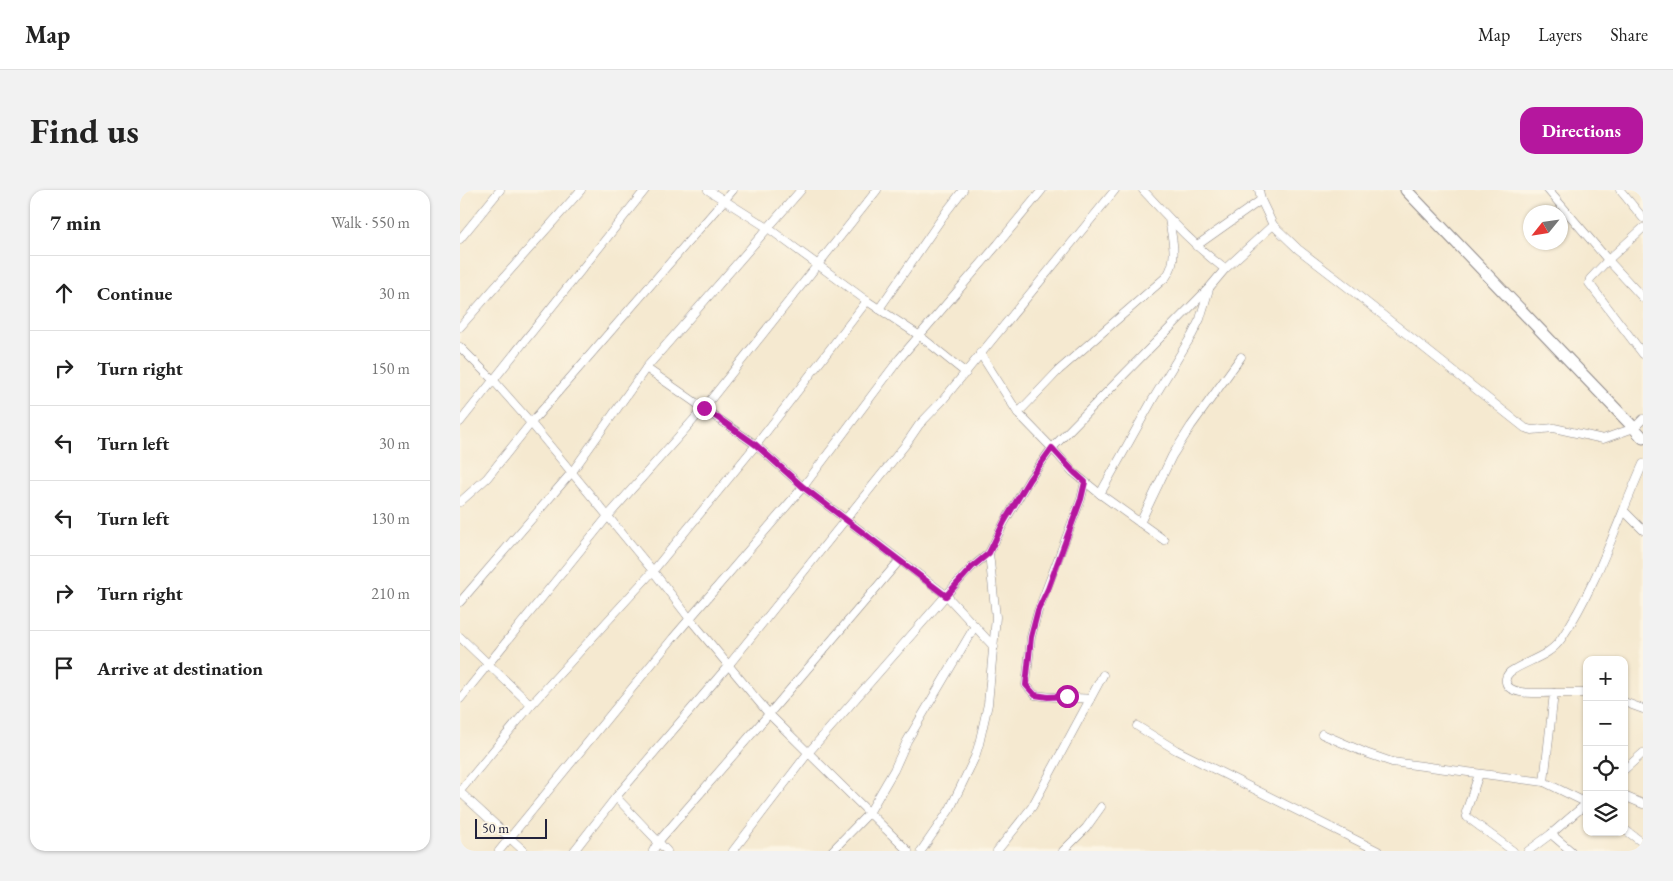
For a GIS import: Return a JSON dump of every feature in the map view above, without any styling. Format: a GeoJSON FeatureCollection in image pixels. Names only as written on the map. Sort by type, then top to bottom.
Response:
{"type":"FeatureCollection","features":[{"type":"Feature","properties":{"kind":"street"},"geometry":{"type":"LineString","coordinates":[[460,239],[500,190]]}},
{"type":"Feature","properties":{"kind":"street"},"geometry":{"type":"LineString","coordinates":[[460,327],[581,190]]}},
{"type":"Feature","properties":{"kind":"street"},"geometry":{"type":"LineString","coordinates":[[460,422],[645,190]]}},
{"type":"Feature","properties":{"kind":"street"},"geometry":{"type":"LineString","coordinates":[[708,190],[768,228],[867,301],[920,336],[966,372]]}},
{"type":"Feature","properties":{"kind":"street"},"geometry":{"type":"LineString","coordinates":[[460,502],[487,478],[531,423],[733,190]]}},
{"type":"Feature","properties":{"kind":"street"},"geometry":{"type":"LineString","coordinates":[[460,602],[572,472],[646,368],[801,190]]}},
{"type":"Feature","properties":{"kind":"street"},"geometry":{"type":"LineString","coordinates":[[460,699],[608,516],[704,408],[877,190]]}},
{"type":"Feature","properties":{"kind":"street"},"geometry":{"type":"LineString","coordinates":[[879,309],[963,190]]}},
{"type":"Feature","properties":{"kind":"street"},"geometry":{"type":"LineString","coordinates":[[499,851],[673,638],[803,487],[900,358],[1042,190]]}},
{"type":"Feature","properties":{"kind":"street"},"geometry":{"type":"LineString","coordinates":[[574,851],[616,797],[728,666],[906,444],[918,425],[942,401],[980,352],[1115,190]]}},
{"type":"Feature","properties":{"kind":"street"},"geometry":{"type":"LineString","coordinates":[[1143,190],[1169,220],[1196,246],[1225,269]]}},
{"type":"Feature","properties":{"kind":"street"},"geometry":{"type":"LineString","coordinates":[[1259,190],[1261,200],[1273,225],[1298,249],[1528,430],[1554,428],[1603,439],[1634,428],[1643,419]]}},
{"type":"Feature","properties":{"kind":"street"},"geometry":{"type":"LineString","coordinates":[[1406,190],[1643,438]]}},
{"type":"Feature","properties":{"kind":"street"},"geometry":{"type":"LineString","coordinates":[[1548,190],[1643,298]]}},
{"type":"Feature","properties":{"kind":"street"},"geometry":{"type":"LineString","coordinates":[[1620,190],[1643,218]]}},
{"type":"Feature","properties":{"kind":"street"},"geometry":{"type":"LineString","coordinates":[[1196,246],[1261,200]]}},
{"type":"Feature","properties":{"kind":"street"},"geometry":{"type":"LineString","coordinates":[[1018,413],[1059,370],[1172,270],[1174,253],[1169,220]]}},
{"type":"Feature","properties":{"kind":"street"},"geometry":{"type":"LineString","coordinates":[[733,851],[808,753],[972,567],[989,553],[1004,522],[1029,480],[1052,448],[1225,269],[1273,225]]}},
{"type":"Feature","properties":{"kind":"street"},"geometry":{"type":"LineString","coordinates":[[1643,228],[1590,279],[1590,287],[1643,354]]}},
{"type":"Feature","properties":{"kind":"street"},"geometry":{"type":"LineString","coordinates":[[1100,494],[1153,399],[1192,335],[1200,319],[1210,286]]}},
{"type":"Feature","properties":{"kind":"street"},"geometry":{"type":"LineString","coordinates":[[524,851],[460,791],[531,705],[653,571],[756,445],[867,301]]}},
{"type":"Feature","properties":{"kind":"street"},"geometry":{"type":"LineString","coordinates":[[460,347],[494,381],[531,423],[769,714],[908,851]]}},
{"type":"Feature","properties":{"kind":"street"},"geometry":{"type":"LineString","coordinates":[[980,352],[1018,413],[1074,472],[1100,494],[1164,540]]}},
{"type":"Feature","properties":{"kind":"street"},"geometry":{"type":"LineString","coordinates":[[1140,523],[1172,456],[1191,426],[1241,357]]}},
{"type":"Feature","properties":{"kind":"street"},"geometry":{"type":"LineString","coordinates":[[646,368],[756,445],[803,487],[946,596],[994,647]]}},
{"type":"Feature","properties":{"kind":"street"},"geometry":{"type":"LineString","coordinates":[[1583,693],[1533,693],[1512,689],[1506,682],[1506,678],[1510,672],[1546,653],[1560,640],[1588,592],[1643,464]]}},
{"type":"Feature","properties":{"kind":"street"},"geometry":{"type":"LineString","coordinates":[[1085,482],[1078,508],[1038,610],[1031,637],[1026,685],[1035,695],[1090,699]]}},
{"type":"Feature","properties":{"kind":"street"},"geometry":{"type":"LineString","coordinates":[[1624,511],[1643,530]]}},
{"type":"Feature","properties":{"kind":"street"},"geometry":{"type":"LineString","coordinates":[[921,851],[950,809],[975,756],[988,704],[996,617],[989,553]]}},
{"type":"Feature","properties":{"kind":"street"},"geometry":{"type":"LineString","coordinates":[[653,851],[658,842],[899,561]]}},
{"type":"Feature","properties":{"kind":"street"},"geometry":{"type":"LineString","coordinates":[[832,851],[869,813],[894,770],[912,733],[975,626]]}},
{"type":"Feature","properties":{"kind":"street"},"geometry":{"type":"LineString","coordinates":[[460,637],[531,705]]}},
{"type":"Feature","properties":{"kind":"street"},"geometry":{"type":"LineString","coordinates":[[998,851],[1032,807],[1103,675]]}},
{"type":"Feature","properties":{"kind":"street"},"geometry":{"type":"LineString","coordinates":[[1544,782],[1554,693]]}},
{"type":"Feature","properties":{"kind":"street"},"geometry":{"type":"LineString","coordinates":[[1628,703],[1643,709]]}},
{"type":"Feature","properties":{"kind":"street"},"geometry":{"type":"LineString","coordinates":[[1136,726],[1176,750],[1378,851]]}},
{"type":"Feature","properties":{"kind":"street"},"geometry":{"type":"LineString","coordinates":[[1322,734],[1366,754],[1392,762],[1544,782],[1583,801]]}},
{"type":"Feature","properties":{"kind":"street"},"geometry":{"type":"LineString","coordinates":[[1628,766],[1643,753]]}},
{"type":"Feature","properties":{"kind":"street"},"geometry":{"type":"LineString","coordinates":[[1479,774],[1466,812],[1467,817],[1514,851]]}},
{"type":"Feature","properties":{"kind":"street"},"geometry":{"type":"LineString","coordinates":[[616,797],[667,851]]}},
{"type":"Feature","properties":{"kind":"street"},"geometry":{"type":"LineString","coordinates":[[1628,798],[1643,804]]}},
{"type":"Feature","properties":{"kind":"street"},"geometry":{"type":"LineString","coordinates":[[1063,851],[1086,828],[1102,807]]}},
{"type":"Feature","properties":{"kind":"street"},"geometry":{"type":"LineString","coordinates":[[1528,851],[1552,834],[1583,807]]}},
{"type":"Feature","properties":{"kind":"street"},"geometry":{"type":"LineString","coordinates":[[1628,832],[1643,842]]}},
{"type":"Feature","properties":{"kind":"street"},"geometry":{"type":"LineString","coordinates":[[1552,834],[1571,851]]}},
{"type":"Feature","properties":{"kind":"route"},"geometry":{"type":"LineString","coordinates":[[704,408],[756,445],[803,487],[946,596],[972,567],[989,553],[1004,522],[1029,480],[1052,448],[1085,482],[1081,499],[1048,589],[1038,610],[1031,637],[1026,670],[1026,685],[1035,695],[1048,697],[1067,696]]}}]}
